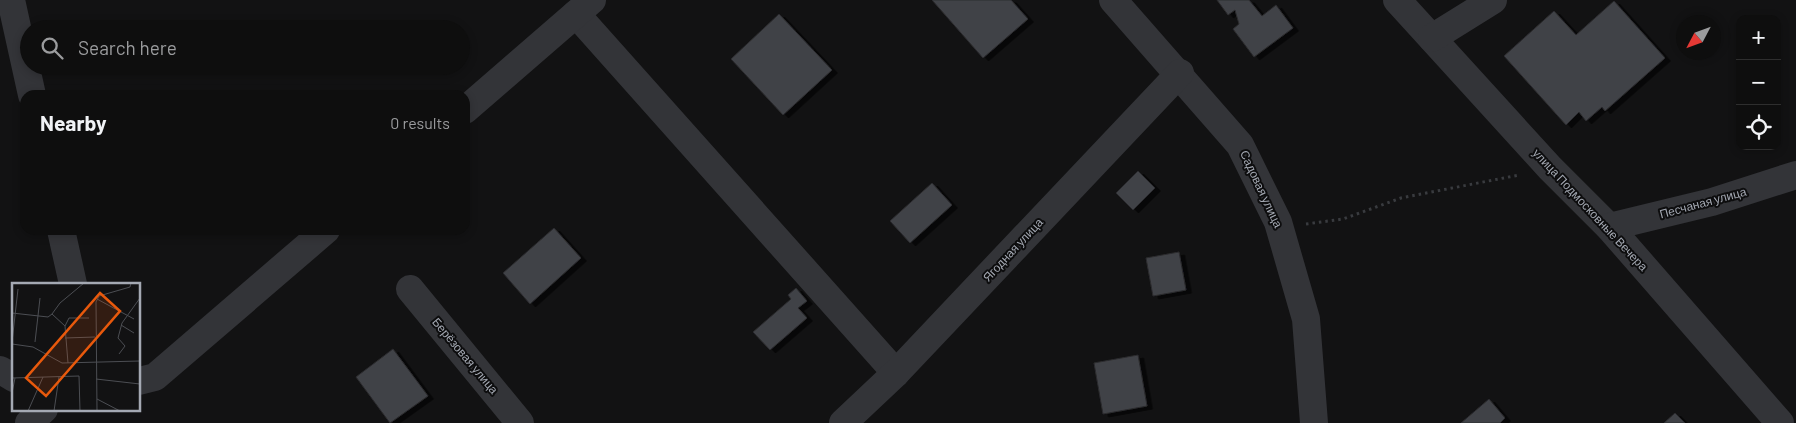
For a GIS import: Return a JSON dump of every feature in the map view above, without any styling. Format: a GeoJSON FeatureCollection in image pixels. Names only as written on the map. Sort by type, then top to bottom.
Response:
{"type":"FeatureCollection","features":[{"type":"Feature","properties":{"kind":"street"},"geometry":{"type":"LineString","coordinates":[[11,0],[20,41]]}},
{"type":"Feature","properties":{"kind":"street","name":"Садовая улица"},"geometry":{"type":"LineString","coordinates":[[1113,0],[1180,74],[1240,145],[1278,222],[1306,319],[1314,423]]}},
{"type":"Feature","properties":{"kind":"street","name":"улица Подмосковные Вечера"},"geometry":{"type":"LineString","coordinates":[[1397,0],[1550,168],[1609,227],[1780,423]]}},
{"type":"Feature","properties":{"kind":"street"},"geometry":{"type":"LineString","coordinates":[[1432,38],[1493,0]]}},
{"type":"Feature","properties":{"kind":"street"},"geometry":{"type":"LineString","coordinates":[[470,106],[584,7],[896,373]]}},
{"type":"Feature","properties":{"kind":"street","name":"Ягодная улица"},"geometry":{"type":"LineString","coordinates":[[843,423],[896,373],[1180,74]]}},
{"type":"Feature","properties":{"kind":"street"},"geometry":{"type":"LineString","coordinates":[[28,75],[31,90]]}},
{"type":"Feature","properties":{"kind":"street","name":"Песчаная улица"},"geometry":{"type":"LineString","coordinates":[[1609,227],[1712,202],[1796,175]]}},
{"type":"Feature","properties":{"kind":"street"},"geometry":{"type":"LineString","coordinates":[[62,235],[73,283]]}},
{"type":"Feature","properties":{"kind":"street"},"geometry":{"type":"LineString","coordinates":[[140,382],[155,378],[320,235]]}},
{"type":"Feature","properties":{"kind":"street","name":"Берёзовая улица"},"geometry":{"type":"LineString","coordinates":[[410,289],[520,423]]}},
{"type":"Feature","properties":{"kind":"street"},"geometry":{"type":"LineString","coordinates":[[0,370],[12,377]]}},
{"type":"Feature","properties":{"kind":"street"},"geometry":{"type":"LineString","coordinates":[[29,423],[43,410]]}},
{"type":"Feature","properties":{"kind":"path"},"geometry":{"type":"LineString","coordinates":[[1278,222],[1313,224],[1343,220],[1401,198],[1550,168]]}},
{"type":"Feature","properties":{"kind":"building"},"geometry":{"type":"Polygon","coordinates":[[[932,0],[1011,0],[1028,19],[983,58],[932,0]]]}},
{"type":"Feature","properties":{"kind":"building"},"geometry":{"type":"Polygon","coordinates":[[[1217,0],[1249,0],[1262,16],[1276,5],[1293,28],[1254,57],[1233,29],[1239,24],[1235,10],[1228,15],[1217,0]]]}},
{"type":"Feature","properties":{"kind":"building"},"geometry":{"type":"Polygon","coordinates":[[[1614,1],[1665,58],[1605,111],[1602,107],[1586,121],[1579,112],[1566,125],[1504,56],[1554,11],[1576,35],[1614,1]]]}},
{"type":"Feature","properties":{"kind":"building"},"geometry":{"type":"Polygon","coordinates":[[[779,14],[832,70],[783,115],[731,59],[779,14]]]}},
{"type":"Feature","properties":{"kind":"building"},"geometry":{"type":"Polygon","coordinates":[[[1138,171],[1155,188],[1133,210],[1116,193],[1138,171]]]}},
{"type":"Feature","properties":{"kind":"building"},"geometry":{"type":"Polygon","coordinates":[[[932,183],[952,205],[910,243],[890,221],[932,183]]]}},
{"type":"Feature","properties":{"kind":"building"},"geometry":{"type":"Polygon","coordinates":[[[554,228],[581,258],[530,304],[503,273],[554,228]]]}},
{"type":"Feature","properties":{"kind":"building"},"geometry":{"type":"Polygon","coordinates":[[[1179,252],[1186,290],[1153,296],[1146,258],[1179,252]]]}},
{"type":"Feature","properties":{"kind":"building"},"geometry":{"type":"Polygon","coordinates":[[[796,288],[807,301],[798,308],[807,318],[770,350],[753,332],[791,299],[788,295],[796,288]]]}},
{"type":"Feature","properties":{"kind":"building"},"geometry":{"type":"Polygon","coordinates":[[[393,349],[428,396],[390,423],[356,377],[393,349]]]}},
{"type":"Feature","properties":{"kind":"building"},"geometry":{"type":"Polygon","coordinates":[[[1138,355],[1147,406],[1103,414],[1094,363],[1138,355]]]}},
{"type":"Feature","properties":{"kind":"building"},"geometry":{"type":"Polygon","coordinates":[[[1489,399],[1505,418],[1500,423],[1461,423],[1489,399]]]}},
{"type":"Feature","properties":{"kind":"building"},"geometry":{"type":"Polygon","coordinates":[[[1675,413],[1685,423],[1664,423],[1675,413]]]}}]}
